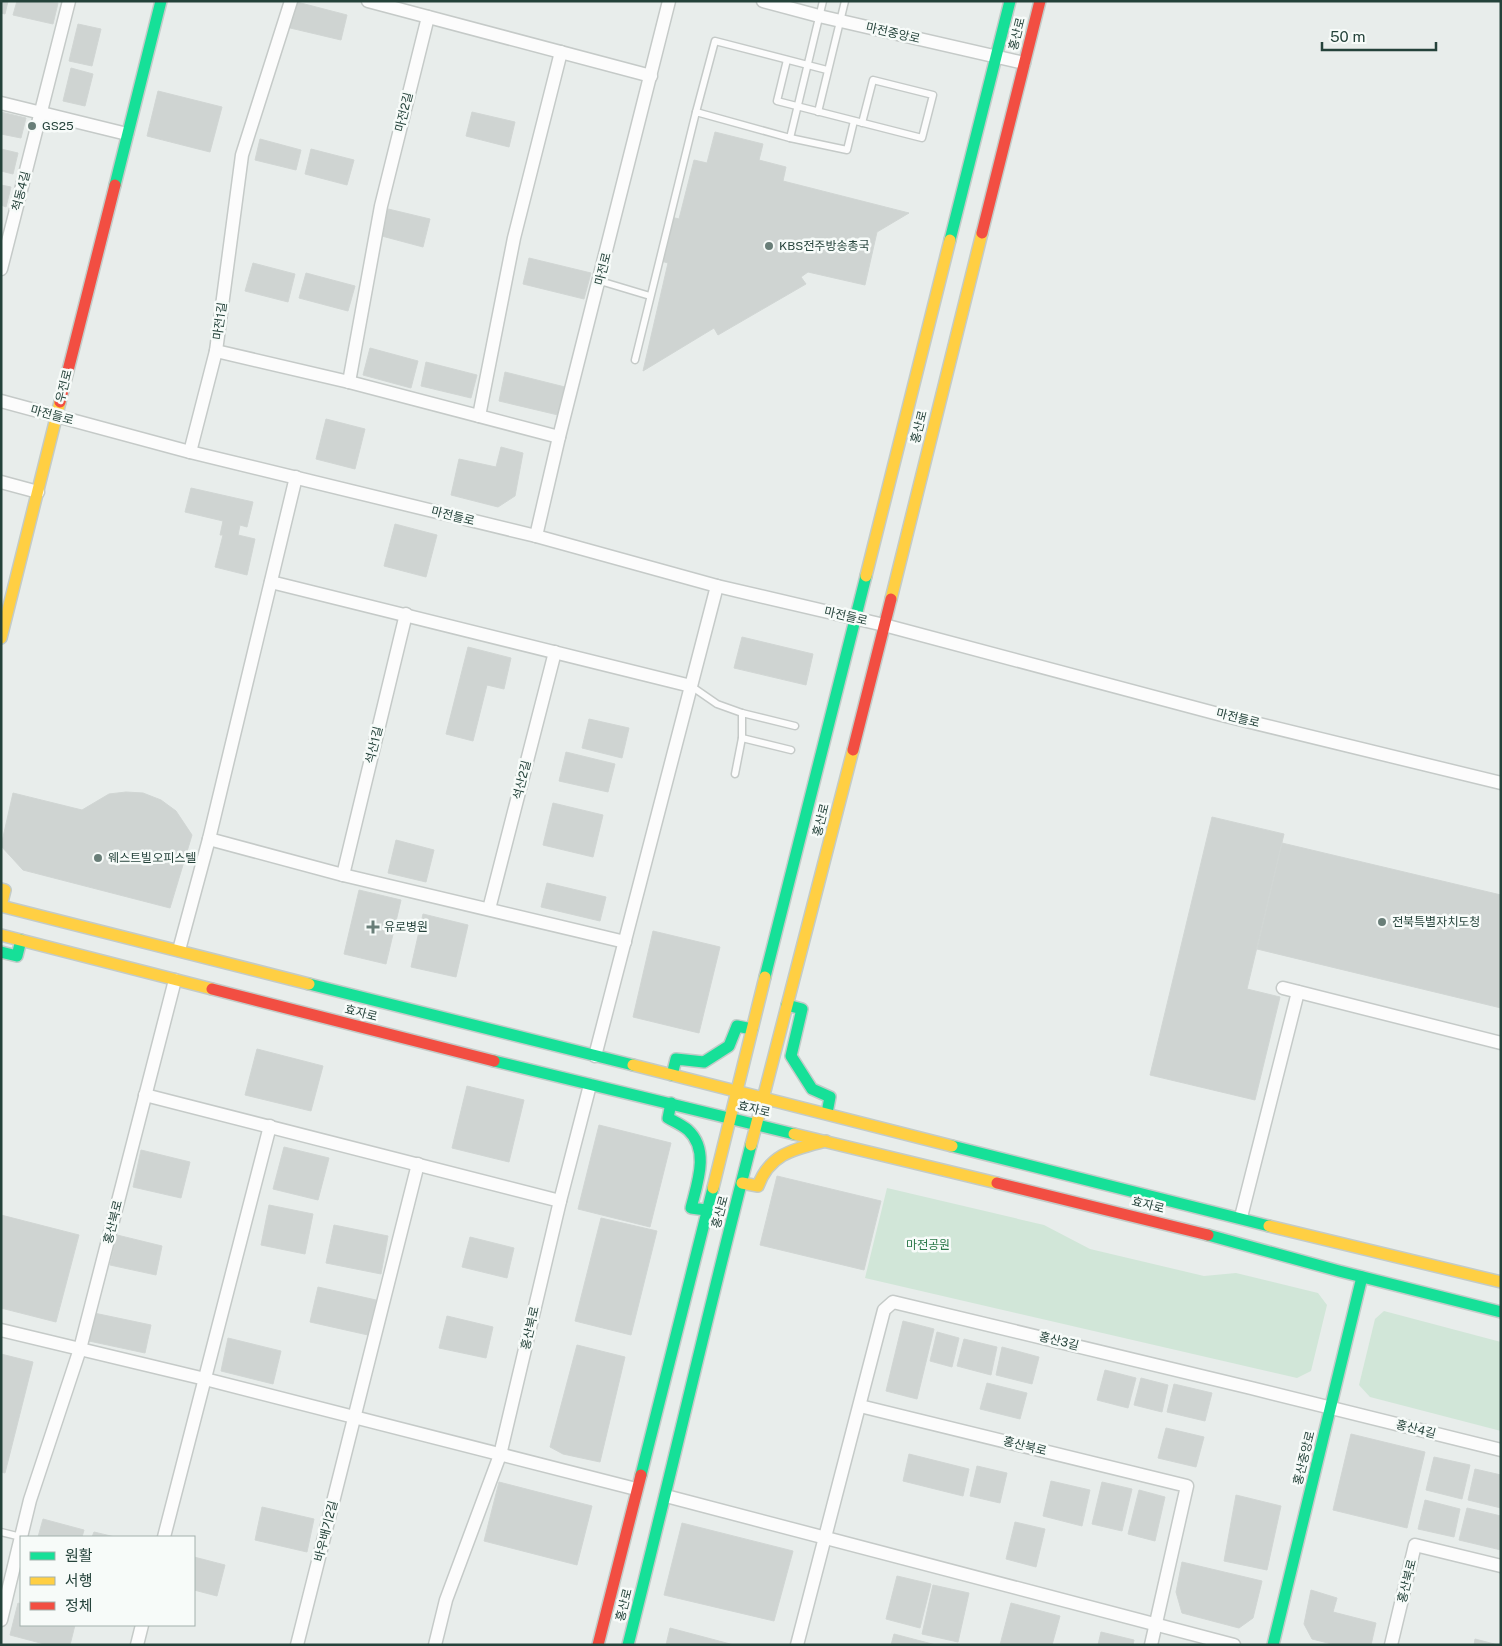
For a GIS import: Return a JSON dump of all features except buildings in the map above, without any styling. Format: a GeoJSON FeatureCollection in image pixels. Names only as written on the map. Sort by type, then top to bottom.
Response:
{"type":"FeatureCollection","features":[{"type":"Feature","properties":{"kind":"street","name":"우전로"},"geometry":{"type":"LineString","coordinates":[[1,638],[161,1]]}},
{"type":"Feature","properties":{"kind":"street","name":"마전1길"},"geometry":{"type":"LineString","coordinates":[[291,1],[242,155],[216,351],[349,382],[559,437]]}},
{"type":"Feature","properties":{"kind":"street"},"geometry":{"type":"LineString","coordinates":[[368,1],[651,76]]}},
{"type":"Feature","properties":{"kind":"street","name":"마전로"},"geometry":{"type":"LineString","coordinates":[[536,536],[559,437],[600,281],[669,1]]}},
{"type":"Feature","properties":{"kind":"street","name":"마전중앙로"},"geometry":{"type":"LineString","coordinates":[[763,1],[840,21],[1024,63]]}},
{"type":"Feature","properties":{"kind":"street","name":"홍산로"},"geometry":{"type":"LineString","coordinates":[[598,1645],[1010,1]]}},
{"type":"Feature","properties":{"kind":"street","name":"홍산로"},"geometry":{"type":"LineString","coordinates":[[628,1645],[666,1496],[722,1258],[765,1098],[1040,1]]}},
{"type":"Feature","properties":{"kind":"street","name":"척동4길"},"geometry":{"type":"LineString","coordinates":[[1,269],[68,4]]}},
{"type":"Feature","properties":{"kind":"street","name":"마전2길"},"geometry":{"type":"LineString","coordinates":[[349,382],[381,206],[428,18]]}},
{"type":"Feature","properties":{"kind":"street"},"geometry":{"type":"LineString","coordinates":[[479,416],[514,238],[561,52]]}},
{"type":"Feature","properties":{"kind":"street"},"geometry":{"type":"LineString","coordinates":[[1,102],[127,134]]}},
{"type":"Feature","properties":{"kind":"street"},"geometry":{"type":"LineString","coordinates":[[190,452],[216,351]]}},
{"type":"Feature","properties":{"kind":"street","name":"마전들로"},"geometry":{"type":"LineString","coordinates":[[1,401],[190,452],[536,536],[717,586],[884,625],[1222,714],[1501,783]]}},
{"type":"Feature","properties":{"kind":"street"},"geometry":{"type":"LineString","coordinates":[[180,950],[209,839],[296,477]]}},
{"type":"Feature","properties":{"kind":"street"},"geometry":{"type":"LineString","coordinates":[[1,482],[38,492]]}},
{"type":"Feature","properties":{"kind":"street"},"geometry":{"type":"LineString","coordinates":[[271,582],[691,686]]}},
{"type":"Feature","properties":{"kind":"street"},"geometry":{"type":"LineString","coordinates":[[595,1056],[717,586]]}},
{"type":"Feature","properties":{"kind":"street","name":"석산1길"},"geometry":{"type":"LineString","coordinates":[[343,875],[406,614]]}},
{"type":"Feature","properties":{"kind":"street","name":"석산2길"},"geometry":{"type":"LineString","coordinates":[[490,909],[555,652]]}},
{"type":"Feature","properties":{"kind":"street"},"geometry":{"type":"LineString","coordinates":[[209,839],[343,875],[625,942]]}},
{"type":"Feature","properties":{"kind":"street"},"geometry":{"type":"LineString","coordinates":[[1,889],[5,890],[1,906]]}},
{"type":"Feature","properties":{"kind":"street","name":"효자로"},"geometry":{"type":"LineString","coordinates":[[1,906],[1241,1217],[1380,1254],[1501,1282]]}},
{"type":"Feature","properties":{"kind":"street","name":"효자로"},"geometry":{"type":"LineString","coordinates":[[1,935],[590,1085],[1191,1230],[1362,1277],[1501,1312]]}},
{"type":"Feature","properties":{"kind":"street"},"geometry":{"type":"LineString","coordinates":[[1,952],[17,956],[21,940]]}},
{"type":"Feature","properties":{"kind":"street","name":"홍산북로"},"geometry":{"type":"LineString","coordinates":[[80,1349],[175,980]]}},
{"type":"Feature","properties":{"kind":"street"},"geometry":{"type":"LineString","coordinates":[[1283,988],[1501,1043]]}},
{"type":"Feature","properties":{"kind":"street"},"geometry":{"type":"LineString","coordinates":[[1241,1217],[1298,992]]}},
{"type":"Feature","properties":{"kind":"street"},"geometry":{"type":"LineString","coordinates":[[788,1006],[802,1009],[791,1056],[812,1088],[830,1097],[827,1113]]}},
{"type":"Feature","properties":{"kind":"street"},"geometry":{"type":"LineString","coordinates":[[672,1075],[676,1059],[704,1062],[729,1046],[737,1026],[752,1029]]}},
{"type":"Feature","properties":{"kind":"street","name":"홍산북로"},"geometry":{"type":"LineString","coordinates":[[500,1455],[560,1201],[590,1085]]}},
{"type":"Feature","properties":{"kind":"street"},"geometry":{"type":"LineString","coordinates":[[145,1095],[560,1201]]}},
{"type":"Feature","properties":{"kind":"street"},"geometry":{"type":"LineString","coordinates":[[671,1103],[668,1118],[690,1130],[700,1148],[701,1164],[692,1208],[706,1210]]}},
{"type":"Feature","properties":{"kind":"street"},"geometry":{"type":"LineString","coordinates":[[164,1536],[270,1126]]}},
{"type":"Feature","properties":{"kind":"street"},"geometry":{"type":"LineString","coordinates":[[742,1183],[758,1186],[765,1170],[780,1157],[800,1148],[826,1141]]}},
{"type":"Feature","properties":{"kind":"street"},"geometry":{"type":"LineString","coordinates":[[355,1417],[418,1164]]}},
{"type":"Feature","properties":{"kind":"street","name":"홍산중앙로"},"geometry":{"type":"LineString","coordinates":[[1273,1645],[1362,1277]]}},
{"type":"Feature","properties":{"kind":"street","name":"홍산3길"},"geometry":{"type":"LineString","coordinates":[[860,1406],[884,1310],[893,1302],[1331,1407]]}},
{"type":"Feature","properties":{"kind":"street"},"geometry":{"type":"LineString","coordinates":[[1,1330],[205,1379],[636,1489]]}},
{"type":"Feature","properties":{"kind":"street"},"geometry":{"type":"LineString","coordinates":[[21,1536],[30,1500],[80,1349]]}},
{"type":"Feature","properties":{"kind":"street"},"geometry":{"type":"LineString","coordinates":[[797,1645],[860,1406]]}},
{"type":"Feature","properties":{"kind":"street","name":"홍산북로"},"geometry":{"type":"LineString","coordinates":[[860,1406],[1187,1486],[1151,1645]]}},
{"type":"Feature","properties":{"kind":"street","name":"홍산4길"},"geometry":{"type":"LineString","coordinates":[[1331,1407],[1501,1450]]}},
{"type":"Feature","properties":{"kind":"street","name":"바우배기2길"},"geometry":{"type":"LineString","coordinates":[[297,1645],[355,1417]]}},
{"type":"Feature","properties":{"kind":"street"},"geometry":{"type":"LineString","coordinates":[[435,1645],[446,1600],[500,1455]]}},
{"type":"Feature","properties":{"kind":"street"},"geometry":{"type":"LineString","coordinates":[[666,1496],[1234,1645]]}},
{"type":"Feature","properties":{"kind":"street"},"geometry":{"type":"LineString","coordinates":[[1,1620],[20,1541]]}},
{"type":"Feature","properties":{"kind":"street","name":"홍산북로"},"geometry":{"type":"LineString","coordinates":[[1391,1645],[1416,1545],[1501,1566]]}},
{"type":"Feature","properties":{"kind":"street"},"geometry":{"type":"LineString","coordinates":[[137,1645],[142,1626]]}},
{"type":"Feature","properties":{"kind":"lane"},"geometry":{"type":"LineString","coordinates":[[790,138],[823,1]]}},
{"type":"Feature","properties":{"kind":"lane"},"geometry":{"type":"LineString","coordinates":[[818,112],[845,1]]}},
{"type":"Feature","properties":{"kind":"lane"},"geometry":{"type":"LineString","coordinates":[[635,360],[715,41],[827,70]]}},
{"type":"Feature","properties":{"kind":"lane"},"geometry":{"type":"LineString","coordinates":[[787,60],[777,101],[798,107],[818,112],[854,121],[862,123],[922,138],[933,95],[873,80],[862,123]]}},
{"type":"Feature","properties":{"kind":"lane"},"geometry":{"type":"LineString","coordinates":[[696,112],[790,138],[847,150],[854,121]]}},
{"type":"Feature","properties":{"kind":"lane"},"geometry":{"type":"LineString","coordinates":[[600,281],[650,296]]}},
{"type":"Feature","properties":{"kind":"lane"},"geometry":{"type":"LineString","coordinates":[[691,686],[717,704],[742,713],[795,726]]}},
{"type":"Feature","properties":{"kind":"lane"},"geometry":{"type":"LineString","coordinates":[[735,774],[742,738],[742,713]]}},
{"type":"Feature","properties":{"kind":"lane"},"geometry":{"type":"LineString","coordinates":[[742,738],[791,750]]}},
{"type":"Feature","properties":{"kind":"lane"},"geometry":{"type":"LineString","coordinates":[[1,1532],[20,1537]]}},
{"type":"Feature","properties":{"kind":"green space","name":"마전공원"},"geometry":{"type":"Polygon","coordinates":[[[887,1188],[1044,1225],[1090,1249],[1204,1276],[1236,1273],[1318,1293],[1327,1305],[1311,1371],[1297,1378],[865,1278],[887,1188]]]}},
{"type":"Feature","properties":{"kind":"green space"},"geometry":{"type":"Polygon","coordinates":[[[1384,1311],[1501,1342],[1501,1431],[1370,1397],[1359,1385],[1375,1319],[1384,1311]]]}},
{"type":"Feature","properties":{"kind":"traffic: fast"},"geometry":{"type":"LineString","coordinates":[[115,185],[161,1]]}},
{"type":"Feature","properties":{"kind":"traffic: fast"},"geometry":{"type":"LineString","coordinates":[[950,240],[1010,1]]}},
{"type":"Feature","properties":{"kind":"traffic: fast"},"geometry":{"type":"LineString","coordinates":[[765,977],[866,576]]}},
{"type":"Feature","properties":{"kind":"traffic: fast"},"geometry":{"type":"LineString","coordinates":[[1,952],[17,956],[21,940]]}},
{"type":"Feature","properties":{"kind":"traffic: fast"},"geometry":{"type":"LineString","coordinates":[[309,984],[633,1065]]}},
{"type":"Feature","properties":{"kind":"traffic: fast"},"geometry":{"type":"LineString","coordinates":[[787,1005],[802,1009],[791,1056],[812,1089],[830,1097],[827,1113]]}},
{"type":"Feature","properties":{"kind":"traffic: fast"},"geometry":{"type":"LineString","coordinates":[[672,1075],[676,1059],[704,1062],[729,1046],[737,1026],[752,1029]]}},
{"type":"Feature","properties":{"kind":"traffic: fast"},"geometry":{"type":"LineString","coordinates":[[494,1061],[794,1134]]}},
{"type":"Feature","properties":{"kind":"traffic: fast"},"geometry":{"type":"LineString","coordinates":[[671,1103],[668,1118],[688,1130],[695,1138],[699,1147],[700,1168],[691,1208],[706,1210]]}},
{"type":"Feature","properties":{"kind":"traffic: fast"},"geometry":{"type":"LineString","coordinates":[[628,1645],[751,1145]]}},
{"type":"Feature","properties":{"kind":"traffic: fast"},"geometry":{"type":"LineString","coordinates":[[952,1146],[1269,1226]]}},
{"type":"Feature","properties":{"kind":"traffic: fast"},"geometry":{"type":"LineString","coordinates":[[641,1475],[713,1188]]}},
{"type":"Feature","properties":{"kind":"traffic: fast"},"geometry":{"type":"LineString","coordinates":[[1208,1235],[1339,1271],[1501,1312]]}},
{"type":"Feature","properties":{"kind":"traffic: fast"},"geometry":{"type":"LineString","coordinates":[[1273,1645],[1362,1277]]}},
{"type":"Feature","properties":{"kind":"traffic: slow"},"geometry":{"type":"LineString","coordinates":[[891,599],[982,233]]}},
{"type":"Feature","properties":{"kind":"traffic: slow"},"geometry":{"type":"LineString","coordinates":[[866,576],[950,240]]}},
{"type":"Feature","properties":{"kind":"traffic: slow"},"geometry":{"type":"LineString","coordinates":[[1,638],[60,402]]}},
{"type":"Feature","properties":{"kind":"traffic: slow"},"geometry":{"type":"LineString","coordinates":[[751,1145],[853,750]]}},
{"type":"Feature","properties":{"kind":"traffic: slow"},"geometry":{"type":"LineString","coordinates":[[1,889],[5,890],[1,906],[309,984]]}},
{"type":"Feature","properties":{"kind":"traffic: slow"},"geometry":{"type":"LineString","coordinates":[[1,935],[212,989]]}},
{"type":"Feature","properties":{"kind":"traffic: slow"},"geometry":{"type":"LineString","coordinates":[[713,1188],[765,977]]}},
{"type":"Feature","properties":{"kind":"traffic: slow"},"geometry":{"type":"LineString","coordinates":[[633,1065],[952,1146]]}},
{"type":"Feature","properties":{"kind":"traffic: slow"},"geometry":{"type":"LineString","coordinates":[[794,1134],[997,1183]]}},
{"type":"Feature","properties":{"kind":"traffic: slow"},"geometry":{"type":"LineString","coordinates":[[742,1183],[758,1186],[769,1166],[777,1159],[794,1150],[826,1141]]}},
{"type":"Feature","properties":{"kind":"traffic: slow"},"geometry":{"type":"LineString","coordinates":[[1269,1226],[1501,1282]]}},
{"type":"Feature","properties":{"kind":"traffic: jam"},"geometry":{"type":"LineString","coordinates":[[982,233],[1040,1]]}},
{"type":"Feature","properties":{"kind":"traffic: jam"},"geometry":{"type":"LineString","coordinates":[[60,402],[115,185]]}},
{"type":"Feature","properties":{"kind":"traffic: jam"},"geometry":{"type":"LineString","coordinates":[[853,750],[891,599]]}},
{"type":"Feature","properties":{"kind":"traffic: jam"},"geometry":{"type":"LineString","coordinates":[[212,989],[494,1061]]}},
{"type":"Feature","properties":{"kind":"traffic: jam"},"geometry":{"type":"LineString","coordinates":[[997,1183],[1208,1235]]}},
{"type":"Feature","properties":{"kind":"traffic: jam"},"geometry":{"type":"LineString","coordinates":[[598,1645],[641,1475]]}},
{"type":"Feature","properties":{"kind":"place","name":"GS25"},"geometry":{"type":"Point","coordinates":[32,126]}},
{"type":"Feature","properties":{"kind":"place","name":"KBS전주방송총국"},"geometry":{"type":"Point","coordinates":[769,246]}},
{"type":"Feature","properties":{"kind":"place","name":"웨스트빌오피스텔"},"geometry":{"type":"Point","coordinates":[98,858]}},
{"type":"Feature","properties":{"kind":"place","name":"전북특별자치도청"},"geometry":{"type":"Point","coordinates":[1382,922]}},
{"type":"Feature","properties":{"kind":"place","name":"유로병원"},"geometry":{"type":"Point","coordinates":[373,927]}}]}
